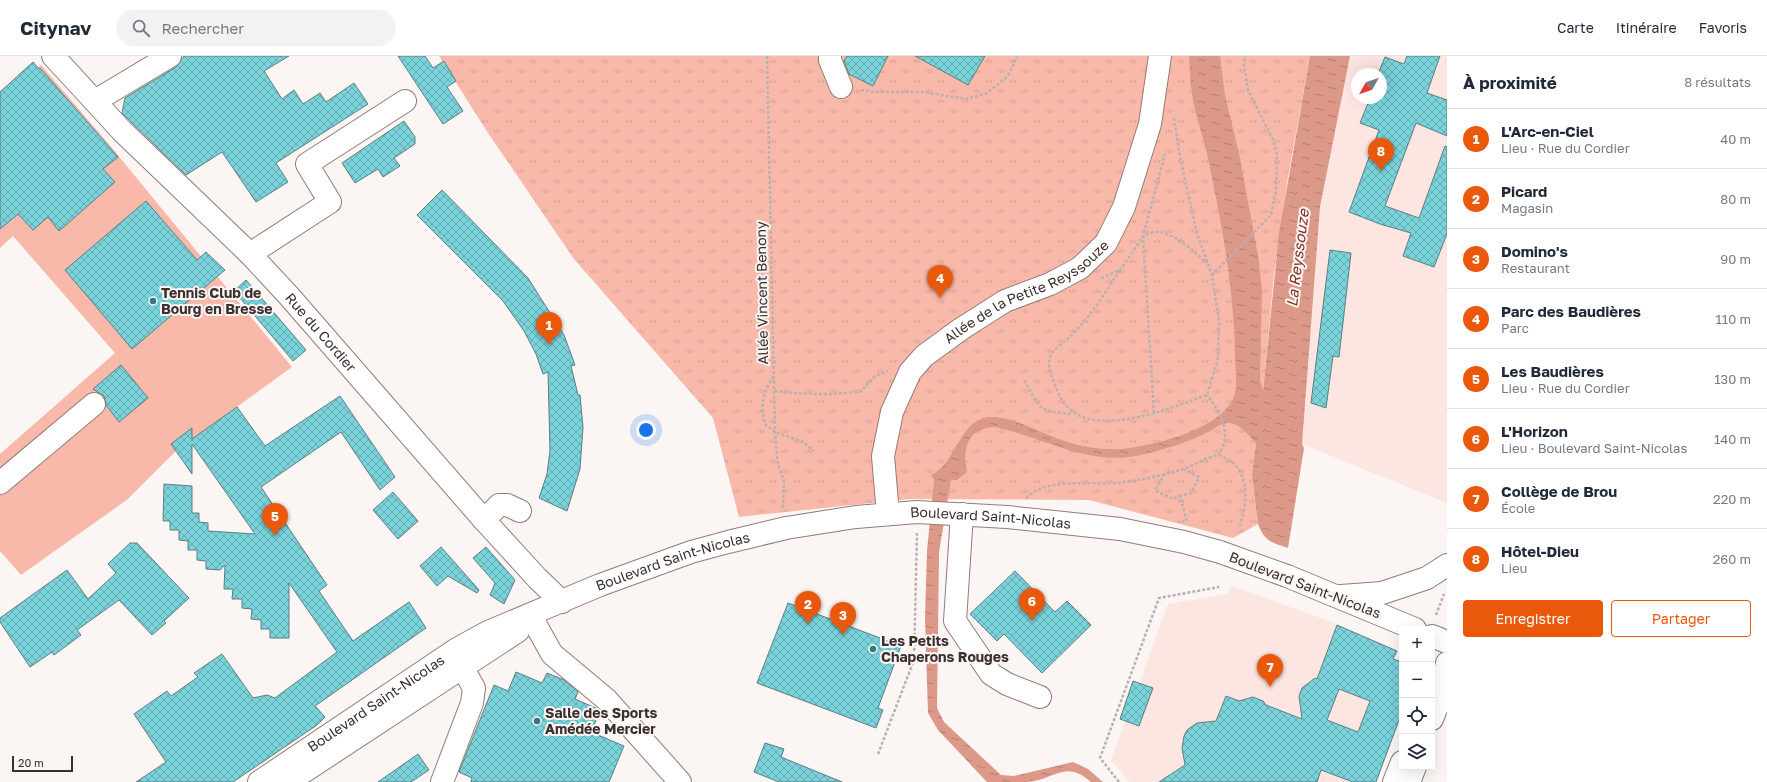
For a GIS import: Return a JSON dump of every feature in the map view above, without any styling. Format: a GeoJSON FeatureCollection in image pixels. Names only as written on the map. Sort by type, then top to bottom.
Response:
{"type":"FeatureCollection","features":[{"type":"Feature","properties":{"kind":"street","name":"Rue du Cordier"},"geometry":{"type":"LineString","coordinates":[[53,56],[122,131],[250,254],[289,296],[484,520],[537,578],[562,602]]}},
{"type":"Feature","properties":{"kind":"street"},"geometry":{"type":"LineString","coordinates":[[95,101],[170,56]]}},
{"type":"Feature","properties":{"kind":"street"},"geometry":{"type":"LineString","coordinates":[[830,56],[830,60],[841,87]]}},
{"type":"Feature","properties":{"kind":"street","name":"Allée de la Petite Reyssouze"},"geometry":{"type":"LineString","coordinates":[[888,514],[884,456],[892,412],[910,372],[924,356],[961,329],[1005,301],[1050,284],[1080,268],[1106,243],[1124,207],[1150,124],[1160,56]]}},
{"type":"Feature","properties":{"kind":"street"},"geometry":{"type":"LineString","coordinates":[[250,254],[330,202],[307,164],[404,101]]}},
{"type":"Feature","properties":{"kind":"street"},"geometry":{"type":"LineString","coordinates":[[0,483],[94,404]]}},
{"type":"Feature","properties":{"kind":"street"},"geometry":{"type":"LineString","coordinates":[[484,520],[499,505],[507,505],[520,511]]}},
{"type":"Feature","properties":{"kind":"street","name":"Boulevard Saint-Nicolas"},"geometry":{"type":"LineString","coordinates":[[259,782],[457,650],[488,632],[600,586],[691,552],[786,528],[888,514],[917,512],[1007,517],[1120,529],[1184,542],[1220,552],[1419,626]]}},
{"type":"Feature","properties":{"kind":"street"},"geometry":{"type":"LineString","coordinates":[[962,514],[955,621],[991,674],[1007,684],[1040,697]]}},
{"type":"Feature","properties":{"kind":"street"},"geometry":{"type":"LineString","coordinates":[[1336,596],[1382,593],[1427,578],[1447,565]]}},
{"type":"Feature","properties":{"kind":"street","name":"Boulevard Saint-Nicolas"},"geometry":{"type":"LineString","coordinates":[[288,782],[562,602]]}},
{"type":"Feature","properties":{"kind":"street"},"geometry":{"type":"LineString","coordinates":[[533,620],[552,654],[607,700],[680,782]]}},
{"type":"Feature","properties":{"kind":"street","name":"Boulevard Saint-Nicolas"},"geometry":{"type":"LineString","coordinates":[[1435,634],[1447,642]]}},
{"type":"Feature","properties":{"kind":"street"},"geometry":{"type":"LineString","coordinates":[[442,782],[472,703],[474,688],[462,667]]}},
{"type":"Feature","properties":{"kind":"street"},"geometry":{"type":"LineString","coordinates":[[1435,712],[1438,704],[1441,674]]}},
{"type":"Feature","properties":{"kind":"street"},"geometry":{"type":"LineString","coordinates":[[1394,782],[1399,770]]}},
{"type":"Feature","properties":{"kind":"street"},"geometry":{"type":"LineString","coordinates":[[1409,782],[1413,770]]}},
{"type":"Feature","properties":{"kind":"path","name":"Allée Vincent Benony"},"geometry":{"type":"LineString","coordinates":[[767,56],[775,432],[778,465],[784,481],[783,508],[786,528]]}},
{"type":"Feature","properties":{"kind":"path"},"geometry":{"type":"LineString","coordinates":[[841,87],[877,92],[922,92],[967,99],[987,93],[1008,76],[1017,56]]}},
{"type":"Feature","properties":{"kind":"path"},"geometry":{"type":"LineString","coordinates":[[1212,275],[1271,215],[1276,189],[1277,155],[1273,140],[1248,90],[1244,65],[1245,56]]}},
{"type":"Feature","properties":{"kind":"path"},"geometry":{"type":"LineString","coordinates":[[1174,118],[1180,157],[1197,234],[1212,275],[1219,338],[1218,358],[1207,395],[1216,409],[1225,433],[1224,444],[1220,455]]}},
{"type":"Feature","properties":{"kind":"path"},"geometry":{"type":"LineString","coordinates":[[1154,413],[1144,236],[1148,233],[1156,231],[1165,233],[1192,250],[1208,264]]}},
{"type":"Feature","properties":{"kind":"path"},"geometry":{"type":"LineString","coordinates":[[1074,414],[1068,409],[1058,395],[1052,378],[1049,361],[1052,354],[1085,321],[1099,303],[1120,270]]}},
{"type":"Feature","properties":{"kind":"path"},"geometry":{"type":"LineString","coordinates":[[774,391],[807,395],[838,395],[862,391],[875,376],[891,369],[910,372]]}},
{"type":"Feature","properties":{"kind":"path"},"geometry":{"type":"LineString","coordinates":[[774,375],[765,392],[762,403],[765,424],[775,432],[803,442],[814,451]]}},
{"type":"Feature","properties":{"kind":"path"},"geometry":{"type":"LineString","coordinates":[[1024,380],[1042,409],[1049,412],[1074,414],[1088,419],[1109,421],[1154,413],[1207,395]]}},
{"type":"Feature","properties":{"kind":"path"},"geometry":{"type":"LineString","coordinates":[[1007,517],[1031,493],[1043,488],[1075,484],[1124,482],[1183,469],[1210,457],[1220,455],[1233,462],[1240,471],[1246,491],[1244,513],[1239,528]]}},
{"type":"Feature","properties":{"kind":"path"},"geometry":{"type":"LineString","coordinates":[[1165,474],[1155,490],[1172,499],[1191,493],[1199,477],[1183,469]]}},
{"type":"Feature","properties":{"kind":"path"},"geometry":{"type":"LineString","coordinates":[[1180,496],[1184,508]]}},
{"type":"Feature","properties":{"kind":"path"},"geometry":{"type":"LineString","coordinates":[[878,754],[914,660],[917,512]]}},
{"type":"Feature","properties":{"kind":"path"},"geometry":{"type":"LineString","coordinates":[[1119,782],[1100,758],[1159,598],[1219,587]]}},
{"type":"Feature","properties":{"kind":"path"},"geometry":{"type":"LineString","coordinates":[[1428,626],[1444,592]]}},
{"type":"Feature","properties":{"kind":"shaded area"},"geometry":{"type":"Polygon","coordinates":[[[1350,56],[1447,56],[1447,503],[1302,444],[1320,207],[1350,56]]]}},
{"type":"Feature","properties":{"kind":"shaded area"},"geometry":{"type":"Polygon","coordinates":[[[1232,586],[1324,619],[1397,651],[1394,659],[1399,661],[1399,720],[1376,782],[1130,782],[1111,760],[1168,604],[1227,594],[1232,586]]]}},
{"type":"Feature","properties":{"kind":"green space"},"geometry":{"type":"Polygon","coordinates":[[[439,56],[1310,56],[1288,177],[1274,274],[1264,381],[1252,475],[1258,524],[1233,538],[1089,500],[909,499],[739,517],[713,418],[574,259],[488,133],[439,56]]]}},
{"type":"Feature","properties":{"kind":"green space","name":"Tennis Club de Bourg en Bresse"},"geometry":{"type":"Polygon","coordinates":[[[41,65],[107,142],[292,367],[176,451],[128,499],[21,575],[0,551],[0,454],[115,353],[13,236],[0,248],[0,92],[7,86],[12,91],[41,65]]]}},
{"type":"Feature","properties":{"kind":"water","name":"La Reyssouze"},"geometry":{"type":"Polygon","coordinates":[[[1189,56],[1220,56],[1225,95],[1240,158],[1259,261],[1262,291],[1260,380],[1263,391],[1279,233],[1310,56],[1350,56],[1320,207],[1302,444],[1304,448],[1288,548],[1266,538],[1258,524],[1252,475],[1256,443],[1245,431],[1234,424],[1222,424],[1200,436],[1164,449],[1136,456],[1117,458],[1099,457],[1064,449],[1013,431],[995,427],[978,431],[969,441],[966,448],[965,455],[967,472],[957,480],[951,480],[939,552],[937,708],[944,722],[1001,775],[1014,776],[1073,762],[1088,769],[1103,782],[1091,782],[1082,775],[1067,771],[1027,782],[987,782],[938,730],[928,713],[925,618],[927,551],[934,480],[931,475],[946,463],[967,430],[981,419],[990,417],[1012,420],[1058,439],[1082,446],[1122,449],[1157,443],[1186,434],[1213,420],[1224,411],[1232,401],[1236,379],[1230,281],[1213,183],[1193,102],[1189,56]]]}},
{"type":"Feature","properties":{"kind":"building"},"geometry":{"type":"Polygon","coordinates":[[[184,56],[289,56],[264,71],[282,99],[294,90],[303,104],[320,93],[326,102],[354,83],[368,104],[276,163],[288,182],[256,202],[222,152],[186,175],[122,113],[125,98],[176,67],[184,56]]]}},
{"type":"Feature","properties":{"kind":"building"},"geometry":{"type":"Polygon","coordinates":[[[398,56],[425,56],[433,68],[444,61],[456,81],[447,87],[463,111],[443,124],[398,56]]]}},
{"type":"Feature","properties":{"kind":"building"},"geometry":{"type":"Polygon","coordinates":[[[847,56],[888,56],[873,86],[849,74],[844,61],[847,56]]]}},
{"type":"Feature","properties":{"kind":"building"},"geometry":{"type":"Polygon","coordinates":[[[915,56],[985,56],[968,85],[915,56]]]}},
{"type":"Feature","properties":{"kind":"building"},"geometry":{"type":"Polygon","coordinates":[[[1407,56],[1440,56],[1427,93],[1447,100],[1447,136],[1416,123],[1385,206],[1419,218],[1445,146],[1447,147],[1447,234],[1434,267],[1403,256],[1411,233],[1380,224],[1349,212],[1379,130],[1360,123],[1368,104],[1387,104],[1387,68],[1380,68],[1385,57],[1404,64],[1407,56]]]}},
{"type":"Feature","properties":{"kind":"building"},"geometry":{"type":"Polygon","coordinates":[[[33,62],[39,69],[40,68],[118,157],[103,169],[115,182],[59,231],[48,217],[33,230],[18,214],[0,229],[0,92],[33,62]]]}},
{"type":"Feature","properties":{"kind":"building"},"geometry":{"type":"Polygon","coordinates":[[[404,121],[415,137],[415,144],[394,158],[400,166],[383,177],[378,169],[355,183],[342,163],[404,121]]]}},
{"type":"Feature","properties":{"kind":"building"},"geometry":{"type":"Polygon","coordinates":[[[442,190],[528,278],[564,335],[575,365],[571,366],[578,395],[580,395],[583,427],[580,469],[567,511],[539,498],[547,474],[550,450],[548,372],[543,374],[536,354],[524,331],[503,301],[417,215],[442,190]]]}},
{"type":"Feature","properties":{"kind":"building"},"geometry":{"type":"Polygon","coordinates":[[[146,201],[197,260],[206,252],[225,270],[132,349],[65,270],[146,201]]]}},
{"type":"Feature","properties":{"kind":"building"},"geometry":{"type":"Polygon","coordinates":[[[1330,250],[1351,253],[1339,357],[1333,356],[1326,408],[1311,403],[1330,250]]]}},
{"type":"Feature","properties":{"kind":"building"},"geometry":{"type":"Polygon","coordinates":[[[246,280],[306,350],[293,361],[234,291],[246,280]]]}},
{"type":"Feature","properties":{"kind":"building"},"geometry":{"type":"Polygon","coordinates":[[[121,365],[148,398],[119,422],[106,405],[104,396],[93,389],[121,365]]]}},
{"type":"Feature","properties":{"kind":"building"},"geometry":{"type":"Polygon","coordinates":[[[340,396],[395,477],[380,490],[341,432],[261,487],[327,585],[319,591],[353,641],[409,602],[426,628],[315,706],[325,717],[317,725],[233,782],[136,782],[166,762],[134,714],[167,691],[171,696],[198,677],[194,673],[222,654],[253,698],[267,695],[275,698],[337,652],[289,583],[289,638],[270,638],[270,629],[261,629],[261,620],[251,619],[252,609],[242,608],[242,599],[232,599],[233,589],[224,589],[225,565],[220,570],[206,569],[206,561],[197,560],[197,550],[188,550],[188,541],[179,540],[179,530],[170,530],[170,521],[163,521],[164,484],[192,486],[192,513],[199,513],[199,522],[208,523],[208,531],[255,534],[192,444],[192,474],[171,444],[192,428],[192,439],[237,407],[265,446],[340,396]]]}},
{"type":"Feature","properties":{"kind":"building"},"geometry":{"type":"Polygon","coordinates":[[[393,492],[418,521],[398,539],[373,510],[393,492]]]}},
{"type":"Feature","properties":{"kind":"building"},"geometry":{"type":"Polygon","coordinates":[[[130,543],[137,543],[189,598],[164,621],[166,623],[152,635],[119,600],[77,630],[81,635],[54,655],[52,652],[30,667],[0,622],[0,618],[67,570],[88,599],[116,573],[108,564],[130,543]]]}},
{"type":"Feature","properties":{"kind":"building"},"geometry":{"type":"Polygon","coordinates":[[[441,547],[479,590],[477,593],[448,576],[437,586],[420,566],[441,547]]]}},
{"type":"Feature","properties":{"kind":"building"},"geometry":{"type":"Polygon","coordinates":[[[486,547],[515,580],[504,604],[490,595],[495,583],[473,558],[486,547]]]}},
{"type":"Feature","properties":{"kind":"building"},"geometry":{"type":"Polygon","coordinates":[[[1015,571],[1055,612],[1067,601],[1091,625],[1042,673],[1004,634],[997,641],[970,614],[1015,571]]]}},
{"type":"Feature","properties":{"kind":"building"},"geometry":{"type":"Polygon","coordinates":[[[788,603],[901,646],[878,708],[883,710],[876,728],[757,683],[788,603]]]}},
{"type":"Feature","properties":{"kind":"building"},"geometry":{"type":"Polygon","coordinates":[[[1337,625],[1397,651],[1393,659],[1399,661],[1399,720],[1376,782],[1353,782],[1321,770],[1317,782],[1159,782],[1185,765],[1182,748],[1184,736],[1187,730],[1197,723],[1216,721],[1226,696],[1239,701],[1253,697],[1263,701],[1266,705],[1302,719],[1299,696],[1302,688],[1315,678],[1317,679],[1337,625]],[[1339,689],[1327,720],[1358,732],[1370,701],[1339,689]]]}},
{"type":"Feature","properties":{"kind":"building","name":"Salle des Sports Amédée Mercier"},"geometry":{"type":"Polygon","coordinates":[[[516,672],[542,683],[547,673],[564,680],[578,692],[575,699],[600,711],[591,732],[624,746],[609,782],[471,782],[472,778],[459,772],[494,685],[508,691],[516,672]]]}},
{"type":"Feature","properties":{"kind":"building"},"geometry":{"type":"Polygon","coordinates":[[[1133,681],[1153,688],[1139,726],[1120,719],[1133,681]]]}},
{"type":"Feature","properties":{"kind":"building"},"geometry":{"type":"Polygon","coordinates":[[[765,743],[784,749],[781,757],[842,782],[779,782],[754,772],[765,743]]]}},
{"type":"Feature","properties":{"kind":"building"},"geometry":{"type":"Polygon","coordinates":[[[418,754],[429,770],[411,782],[378,782],[418,754]]]}},
{"type":"Feature","properties":{"kind":"place","name":"Hôtel-Dieu"},"geometry":{"type":"Point","coordinates":[1381,171]}},
{"type":"Feature","properties":{"kind":"place","name":"Parc des Baudières"},"geometry":{"type":"Point","coordinates":[940,298]}},
{"type":"Feature","properties":{"kind":"place","name":"Tennis Club de Bourg en Bresse"},"geometry":{"type":"Point","coordinates":[153,301]}},
{"type":"Feature","properties":{"kind":"place","name":"L'Arc-en-Ciel"},"geometry":{"type":"Point","coordinates":[549,345]}},
{"type":"Feature","properties":{"kind":"place","name":"Les Baudières"},"geometry":{"type":"Point","coordinates":[275,536]}},
{"type":"Feature","properties":{"kind":"place","name":"L'Horizon"},"geometry":{"type":"Point","coordinates":[1032,621]}},
{"type":"Feature","properties":{"kind":"place","name":"Picard"},"geometry":{"type":"Point","coordinates":[808,624]}},
{"type":"Feature","properties":{"kind":"place","name":"Domino's"},"geometry":{"type":"Point","coordinates":[843,635]}},
{"type":"Feature","properties":{"kind":"place","name":"Les Petits Chaperons Rouges"},"geometry":{"type":"Point","coordinates":[873,649]}},
{"type":"Feature","properties":{"kind":"place","name":"Collège de Brou"},"geometry":{"type":"Point","coordinates":[1270,687]}},
{"type":"Feature","properties":{"kind":"place","name":"Salle des Sports Amédée Mercier"},"geometry":{"type":"Point","coordinates":[537,721]}}]}
